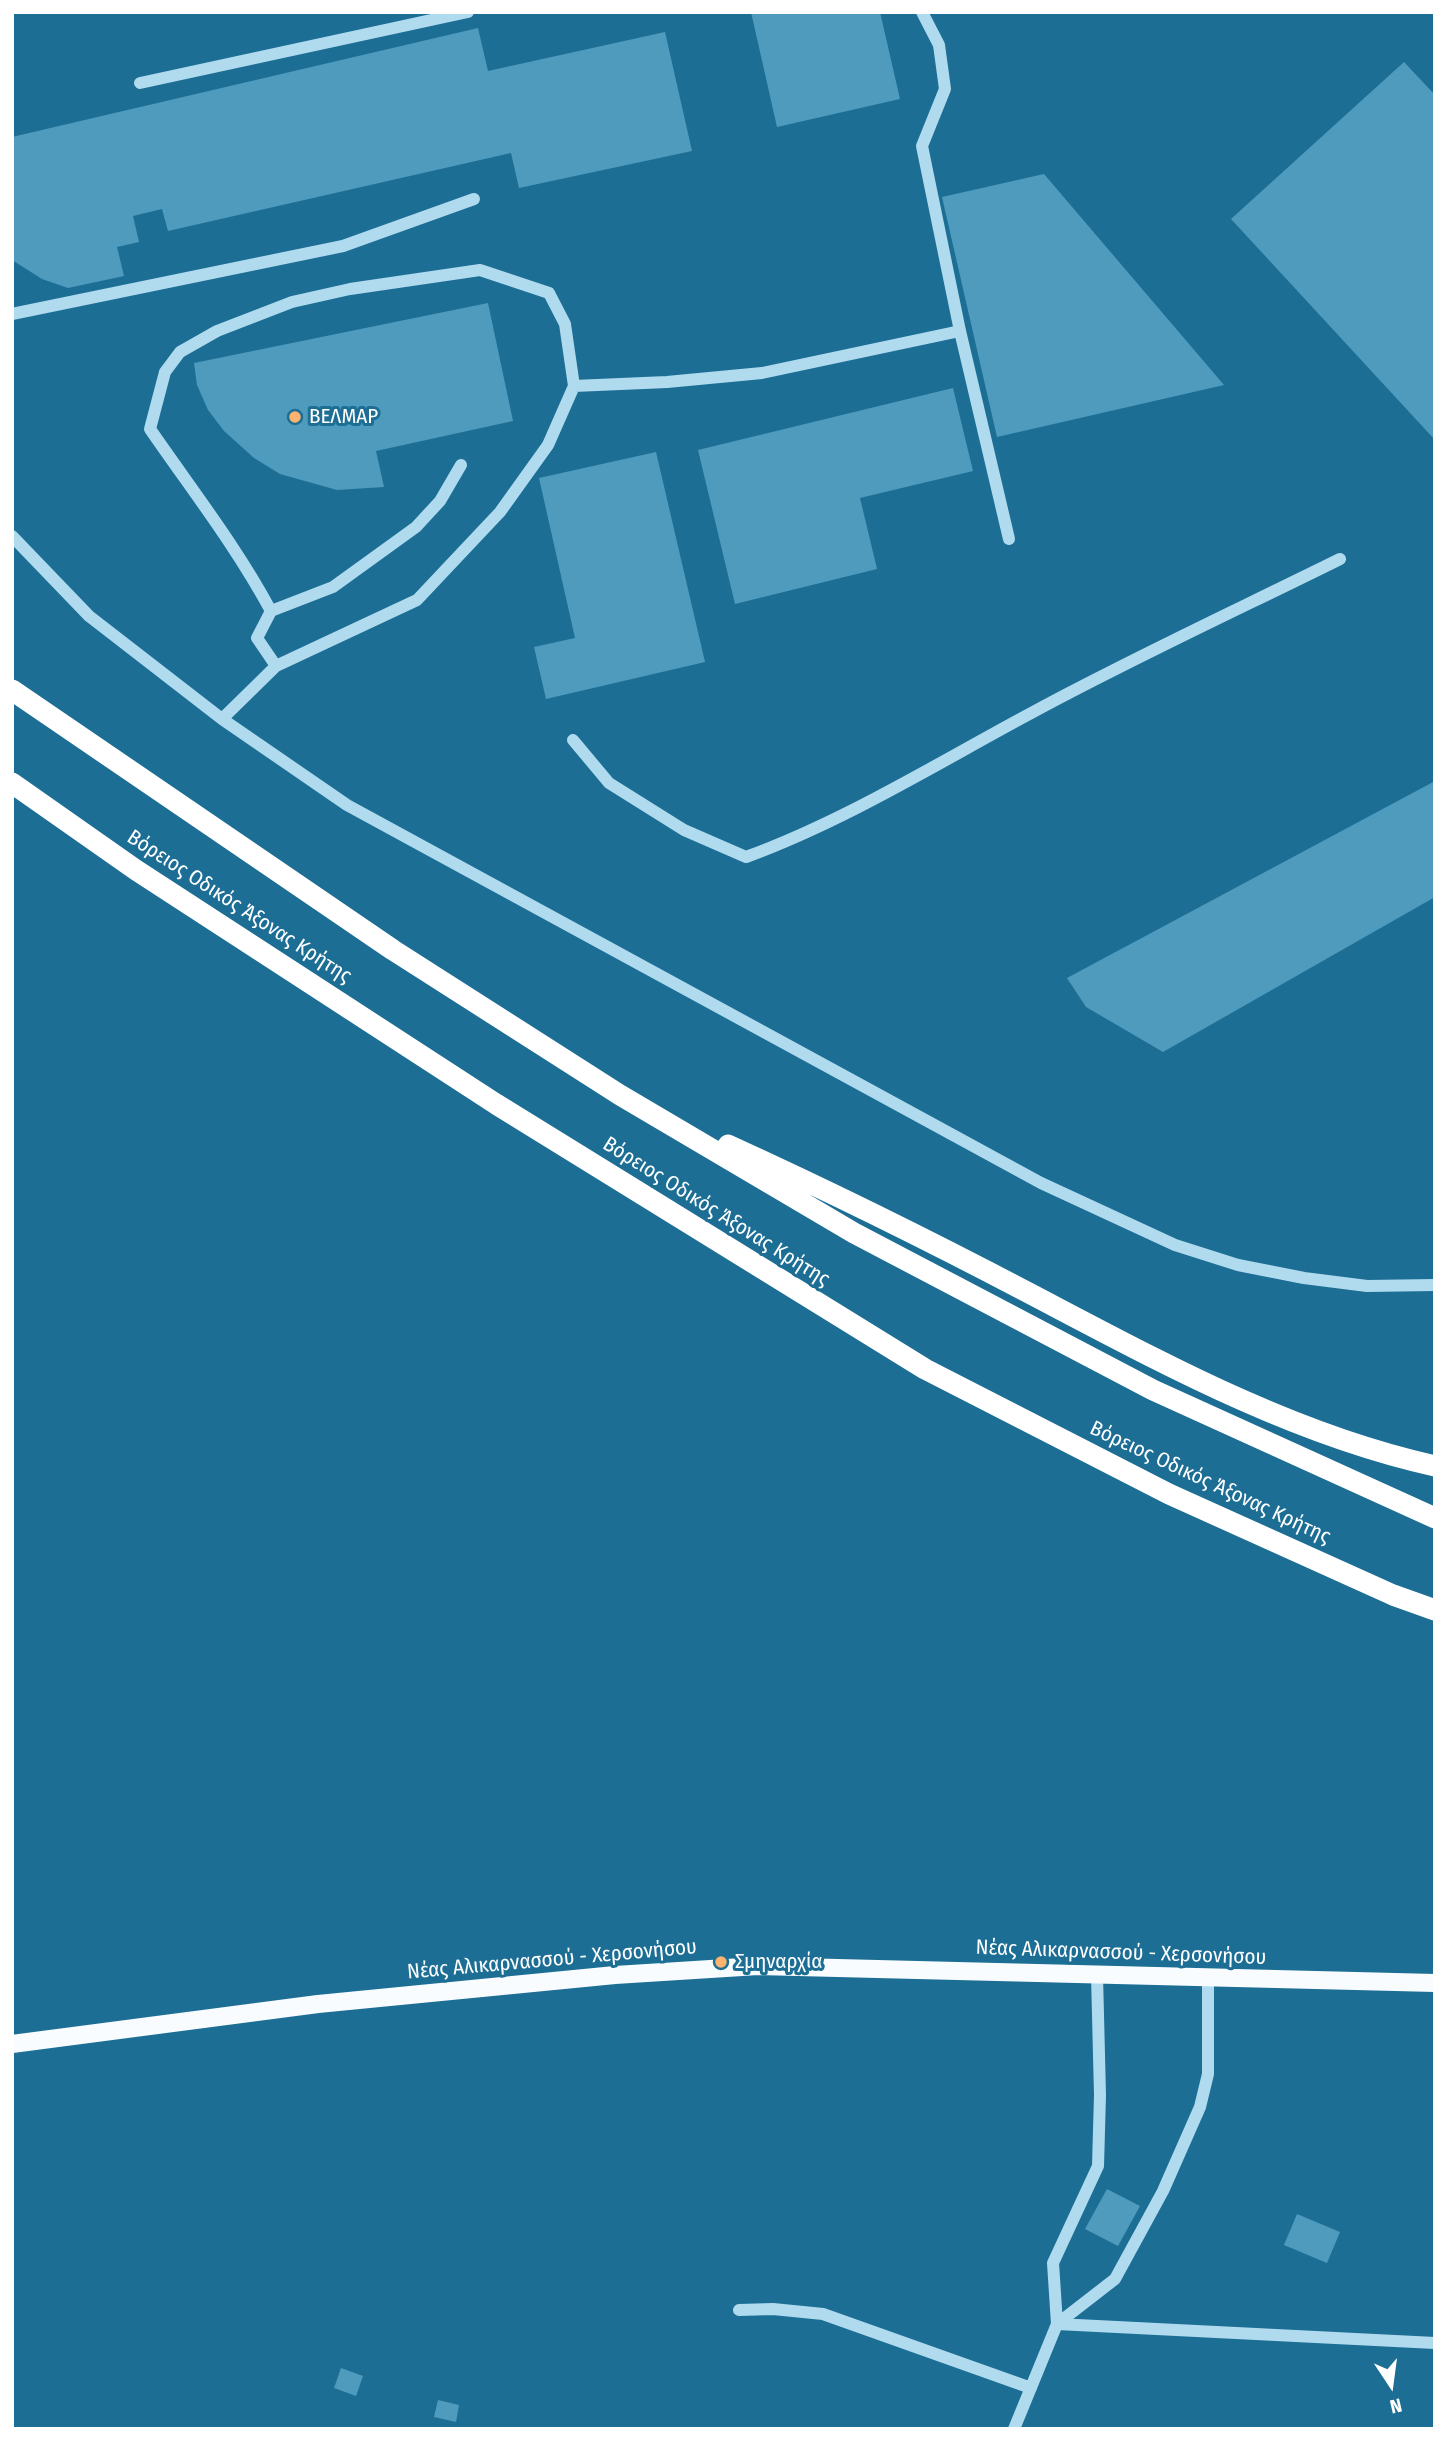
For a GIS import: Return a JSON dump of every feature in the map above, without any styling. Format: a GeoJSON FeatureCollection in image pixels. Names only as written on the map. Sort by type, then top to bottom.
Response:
{"type":"FeatureCollection","features":[{"type":"Feature","properties":{"kind":"highway"},"geometry":{"type":"LineString","coordinates":[[12,691],[393,950],[620,1095],[854,1233],[1153,1390],[1435,1518]]}},
{"type":"Feature","properties":{"kind":"highway","name":"Βόρειος Οδικός Άξονας Κρήτης"},"geometry":{"type":"LineString","coordinates":[[12,783],[136,870],[496,1104],[925,1369],[1169,1494],[1392,1595],[1435,1610]]}},
{"type":"Feature","properties":{"kind":"highway"},"geometry":{"type":"LineString","coordinates":[[620,1095],[864,1207],[1163,1363],[1269,1411],[1377,1453],[1435,1466]]}},
{"type":"Feature","properties":{"kind":"main road","name":"Νέας Αλικαρνασσού - Χερσονήσου"},"geometry":{"type":"LineString","coordinates":[[12,2044],[318,2004],[615,1975],[758,1966],[1435,1983]]}},
{"type":"Feature","properties":{"kind":"street"},"geometry":{"type":"LineString","coordinates":[[140,83],[468,12]]}},
{"type":"Feature","properties":{"kind":"street"},"geometry":{"type":"LineString","coordinates":[[922,12],[939,45],[945,89],[922,146],[960,331],[1009,539]]}},
{"type":"Feature","properties":{"kind":"street"},"geometry":{"type":"LineString","coordinates":[[12,314],[343,246],[474,199]]}},
{"type":"Feature","properties":{"kind":"street"},"geometry":{"type":"LineString","coordinates":[[222,719],[276,666],[417,600],[500,512],[548,445],[574,386],[565,324],[549,293],[480,270],[408,279],[292,302],[217,331],[180,352],[165,372],[150,429],[219,523],[271,611]]}},
{"type":"Feature","properties":{"kind":"street"},"geometry":{"type":"LineString","coordinates":[[574,386],[667,383],[762,373],[960,331]]}},
{"type":"Feature","properties":{"kind":"street"},"geometry":{"type":"LineString","coordinates":[[276,666],[257,638],[271,611],[333,587],[416,527],[440,501],[461,465]]}},
{"type":"Feature","properties":{"kind":"street"},"geometry":{"type":"LineString","coordinates":[[12,536],[89,616],[222,719],[347,805],[1041,1183],[1175,1245],[1238,1265],[1304,1278],[1367,1286],[1435,1285]]}},
{"type":"Feature","properties":{"kind":"street"},"geometry":{"type":"LineString","coordinates":[[573,740],[609,783],[684,830],[746,858],[840,815],[1046,705],[1340,559]]}},
{"type":"Feature","properties":{"kind":"street"},"geometry":{"type":"LineString","coordinates":[[1014,2429],[1057,2324],[1054,2263],[1098,2166],[1100,2095],[1097,1975]]}},
{"type":"Feature","properties":{"kind":"street"},"geometry":{"type":"LineString","coordinates":[[1057,2324],[1115,2279],[1168,2179],[1200,2107],[1208,2074],[1208,1978]]}},
{"type":"Feature","properties":{"kind":"street"},"geometry":{"type":"LineString","coordinates":[[739,2310],[773,2309],[823,2314],[1031,2388]]}},
{"type":"Feature","properties":{"kind":"street"},"geometry":{"type":"LineString","coordinates":[[1057,2324],[1435,2343]]}},
{"type":"Feature","properties":{"kind":"building"},"geometry":{"type":"Polygon","coordinates":[[[751,12],[880,12],[900,99],[777,127],[751,12]]]}},
{"type":"Feature","properties":{"kind":"building"},"geometry":{"type":"Polygon","coordinates":[[[478,28],[488,71],[665,32],[692,151],[519,188],[511,153],[168,231],[162,209],[133,216],[139,242],[117,247],[124,276],[68,288],[42,279],[12,260],[12,137],[478,28]]]}},
{"type":"Feature","properties":{"kind":"building"},"geometry":{"type":"Polygon","coordinates":[[[1404,62],[1435,95],[1435,440],[1231,219],[1404,62]]]}},
{"type":"Feature","properties":{"kind":"building"},"geometry":{"type":"Polygon","coordinates":[[[1044,174],[1224,385],[997,437],[942,197],[1044,174]]]}},
{"type":"Feature","properties":{"kind":"building"},"geometry":{"type":"Polygon","coordinates":[[[488,303],[513,421],[376,451],[384,487],[337,490],[280,474],[254,458],[224,431],[208,410],[197,385],[194,363],[488,303]]]}},
{"type":"Feature","properties":{"kind":"building"},"geometry":{"type":"Polygon","coordinates":[[[953,388],[973,471],[860,498],[877,569],[735,604],[698,450],[953,388]]]}},
{"type":"Feature","properties":{"kind":"building"},"geometry":{"type":"Polygon","coordinates":[[[656,452],[705,662],[546,699],[534,647],[575,638],[539,478],[656,452]]]}},
{"type":"Feature","properties":{"kind":"building"},"geometry":{"type":"Polygon","coordinates":[[[1435,781],[1435,897],[1163,1052],[1086,1007],[1067,978],[1435,781]]]}},
{"type":"Feature","properties":{"kind":"building"},"geometry":{"type":"Polygon","coordinates":[[[1107,2189],[1140,2206],[1118,2246],[1085,2229],[1107,2189]]]}},
{"type":"Feature","properties":{"kind":"building"},"geometry":{"type":"Polygon","coordinates":[[[1297,2214],[1340,2232],[1327,2263],[1284,2245],[1297,2214]]]}},
{"type":"Feature","properties":{"kind":"building"},"geometry":{"type":"Polygon","coordinates":[[[341,2368],[363,2376],[356,2396],[334,2388],[341,2368]]]}},
{"type":"Feature","properties":{"kind":"building"},"geometry":{"type":"Polygon","coordinates":[[[438,2400],[459,2405],[456,2422],[434,2417],[438,2400]]]}},
{"type":"Feature","properties":{"kind":"place","name":"ΒΕΛΜΑΡ"},"geometry":{"type":"Point","coordinates":[295,417]}},
{"type":"Feature","properties":{"kind":"place","name":"Σμηναρχία"},"geometry":{"type":"Point","coordinates":[721,1962]}}]}
